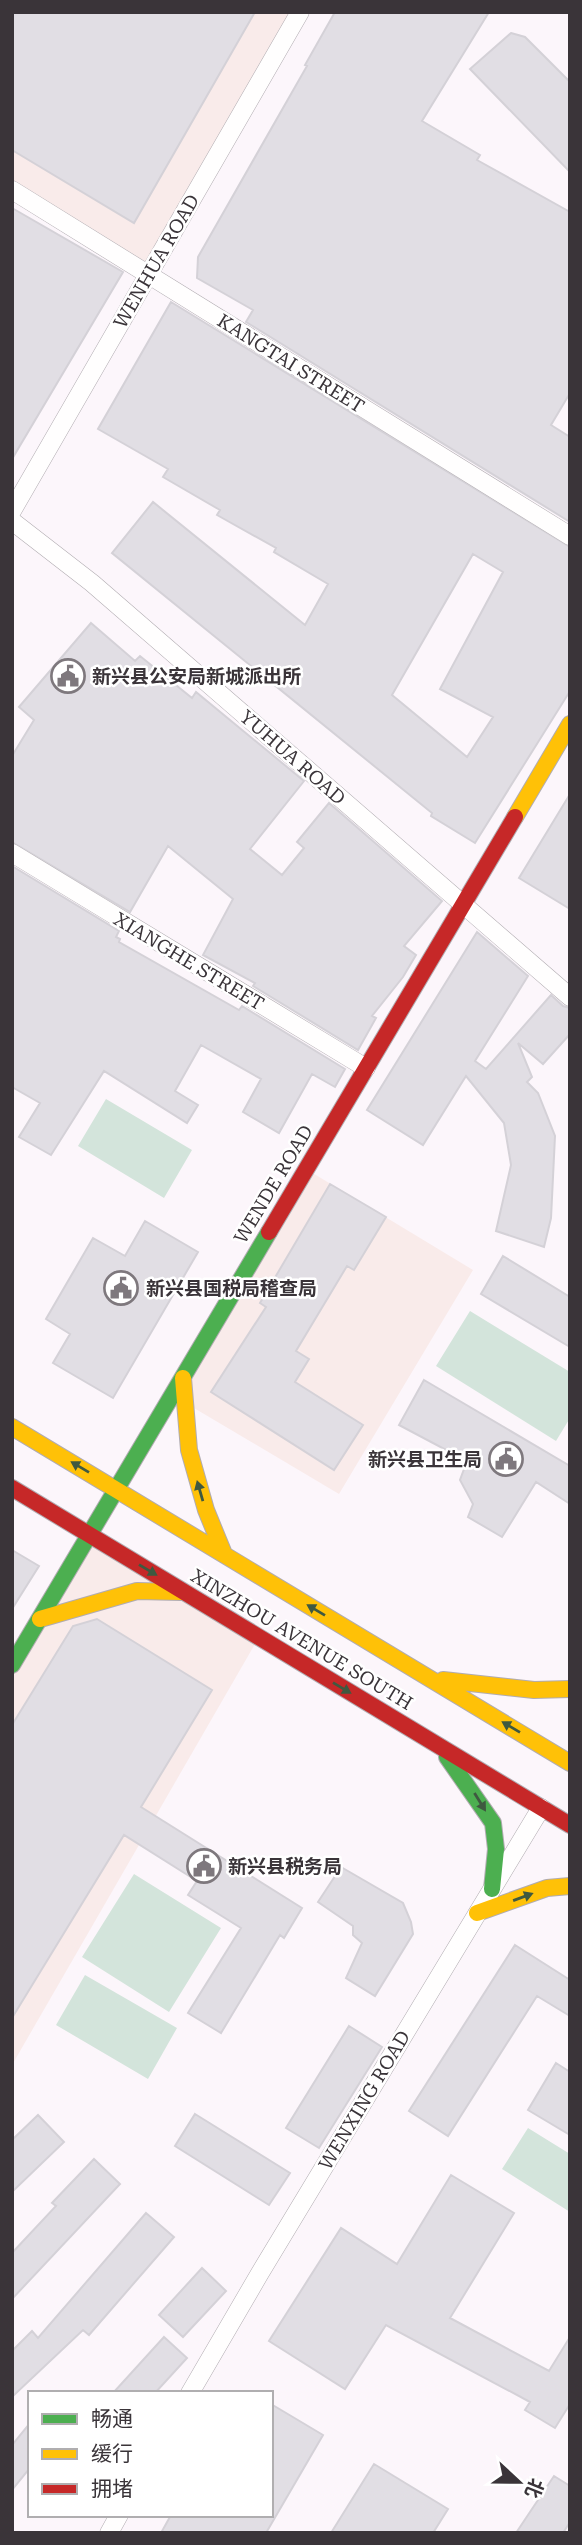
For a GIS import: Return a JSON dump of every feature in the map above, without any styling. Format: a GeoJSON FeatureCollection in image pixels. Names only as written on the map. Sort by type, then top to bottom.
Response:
{"type":"FeatureCollection","features":[{"type":"Feature","properties":{"kind":"main road","name":"WENDE ROAD"},"geometry":{"type":"LineString","coordinates":[[12,1665],[570,724]]}},
{"type":"Feature","properties":{"kind":"main road"},"geometry":{"type":"LineString","coordinates":[[183,1378],[189,1450],[206,1510],[224,1554]]}},
{"type":"Feature","properties":{"kind":"main road","name":"XINZHOU AVENUE SOUTH"},"geometry":{"type":"LineString","coordinates":[[12,1427],[569,1761]]}},
{"type":"Feature","properties":{"kind":"main road","name":"XINZHOU AVENUE SOUTH"},"geometry":{"type":"LineString","coordinates":[[12,1488],[570,1825]]}},
{"type":"Feature","properties":{"kind":"main road"},"geometry":{"type":"LineString","coordinates":[[40,1619],[137,1591],[184,1592]]}},
{"type":"Feature","properties":{"kind":"main road"},"geometry":{"type":"LineString","coordinates":[[430,1678],[534,1690],[570,1689]]}},
{"type":"Feature","properties":{"kind":"main road"},"geometry":{"type":"LineString","coordinates":[[440,1747],[493,1823],[496,1849],[492,1889]]}},
{"type":"Feature","properties":{"kind":"main road"},"geometry":{"type":"LineString","coordinates":[[477,1913],[547,1888],[570,1886]]}},
{"type":"Feature","properties":{"kind":"street","name":"WENHUA ROAD"},"geometry":{"type":"LineString","coordinates":[[12,511],[300,12]]}},
{"type":"Feature","properties":{"kind":"street","name":"KANGTAI STREET"},"geometry":{"type":"LineString","coordinates":[[12,190],[570,536]]}},
{"type":"Feature","properties":{"kind":"street","name":"YUHUA ROAD"},"geometry":{"type":"LineString","coordinates":[[12,521],[92,583],[570,997]]}},
{"type":"Feature","properties":{"kind":"street","name":"XIANGHE STREET"},"geometry":{"type":"LineString","coordinates":[[12,853],[366,1068]]}},
{"type":"Feature","properties":{"kind":"street","name":"WENXING ROAD"},"geometry":{"type":"LineString","coordinates":[[191,2391],[541,1808]]}},
{"type":"Feature","properties":{"kind":"street"},"geometry":{"type":"LineString","coordinates":[[109,2533],[118,2517]]}},
{"type":"Feature","properties":{"kind":"shaded area"},"geometry":{"type":"Polygon","coordinates":[[[12,12],[300,12],[148,274],[12,190],[12,12]]]}},
{"type":"Feature","properties":{"kind":"shaded area"},"geometry":{"type":"Polygon","coordinates":[[[106,1099],[192,1150],[164,1198],[78,1146],[106,1099]]]}},
{"type":"Feature","properties":{"kind":"shaded area"},"geometry":{"type":"Polygon","coordinates":[[[306,1169],[473,1270],[339,1494],[172,1395],[306,1169]]]}},
{"type":"Feature","properties":{"kind":"shaded area"},"geometry":{"type":"Polygon","coordinates":[[[470,1311],[570,1372],[570,1418],[556,1441],[436,1366],[470,1311]]]}},
{"type":"Feature","properties":{"kind":"shaded area"},"geometry":{"type":"Polygon","coordinates":[[[89,1535],[259,1637],[12,2065],[12,1665],[89,1535]]]}},
{"type":"Feature","properties":{"kind":"shaded area"},"geometry":{"type":"Polygon","coordinates":[[[134,1874],[221,1928],[169,2012],[82,1957],[134,1874]]]}},
{"type":"Feature","properties":{"kind":"shaded area"},"geometry":{"type":"Polygon","coordinates":[[[85,1975],[177,2028],[148,2079],[56,2025],[85,1975]]]}},
{"type":"Feature","properties":{"kind":"shaded area"},"geometry":{"type":"Polygon","coordinates":[[[528,2128],[570,2154],[570,2212],[502,2169],[528,2128]]]}},
{"type":"Feature","properties":{"kind":"building"},"geometry":{"type":"Polygon","coordinates":[[[12,12],[255,12],[134,223],[12,150],[12,12]]]}},
{"type":"Feature","properties":{"kind":"building"},"geometry":{"type":"Polygon","coordinates":[[[335,12],[489,12],[422,121],[480,155],[477,160],[570,212],[570,393],[551,425],[570,437],[570,522],[246,322],[253,310],[197,278],[198,257],[335,12]]]}},
{"type":"Feature","properties":{"kind":"building"},"geometry":{"type":"Polygon","coordinates":[[[511,33],[525,37],[570,82],[570,172],[470,69],[511,33]]]}},
{"type":"Feature","properties":{"kind":"building"},"geometry":{"type":"Polygon","coordinates":[[[12,208],[123,272],[12,459],[12,208]]]}},
{"type":"Feature","properties":{"kind":"building"},"geometry":{"type":"Polygon","coordinates":[[[171,302],[570,547],[570,691],[475,843],[431,816],[432,813],[112,553],[153,502],[305,625],[328,584],[274,552],[276,548],[217,515],[220,510],[163,477],[168,469],[98,429],[171,302]],[[473,554],[392,695],[467,757],[493,717],[440,689],[503,572],[473,554]]]}},
{"type":"Feature","properties":{"kind":"building"},"geometry":{"type":"Polygon","coordinates":[[[91,623],[135,661],[140,656],[192,698],[196,692],[304,781],[250,849],[282,875],[304,848],[297,842],[329,803],[442,901],[404,946],[416,955],[403,977],[372,1016],[376,1018],[358,1050],[253,986],[255,983],[203,955],[233,899],[168,846],[130,912],[12,842],[12,756],[34,720],[19,707],[91,623]]]}},
{"type":"Feature","properties":{"kind":"building"},"geometry":{"type":"Polygon","coordinates":[[[570,794],[570,909],[519,878],[570,794]]]}},
{"type":"Feature","properties":{"kind":"building"},"geometry":{"type":"Polygon","coordinates":[[[12,866],[119,931],[116,937],[120,939],[119,942],[239,1010],[242,1006],[345,1069],[335,1087],[312,1074],[279,1133],[243,1112],[261,1079],[201,1045],[175,1091],[198,1105],[187,1123],[104,1071],[51,1155],[19,1137],[40,1103],[12,1087],[12,866]]]}},
{"type":"Feature","properties":{"kind":"building"},"geometry":{"type":"Polygon","coordinates":[[[477,932],[528,976],[475,1061],[486,1069],[551,995],[563,1006],[570,1008],[570,1034],[543,1064],[518,1043],[532,1077],[527,1082],[538,1093],[555,1136],[551,1218],[544,1247],[496,1231],[511,1165],[504,1123],[466,1076],[423,1145],[367,1110],[477,932]]]}},
{"type":"Feature","properties":{"kind":"building"},"geometry":{"type":"Polygon","coordinates":[[[330,1184],[386,1217],[354,1270],[347,1266],[296,1351],[309,1359],[295,1382],[363,1425],[334,1470],[211,1392],[266,1307],[260,1303],[330,1184]]]}},
{"type":"Feature","properties":{"kind":"building","name":"新兴县国税局稽查局"},"geometry":{"type":"Polygon","coordinates":[[[145,1221],[198,1252],[113,1398],[53,1363],[70,1334],[46,1319],[93,1238],[125,1256],[145,1221]]]}},
{"type":"Feature","properties":{"kind":"building"},"geometry":{"type":"Polygon","coordinates":[[[503,1256],[570,1297],[570,1347],[481,1294],[503,1256]]]}},
{"type":"Feature","properties":{"kind":"building","name":"新兴县卫生局"},"geometry":{"type":"Polygon","coordinates":[[[424,1380],[570,1466],[570,1504],[536,1482],[502,1537],[468,1517],[473,1504],[460,1480],[467,1461],[399,1425],[424,1380]]]}},
{"type":"Feature","properties":{"kind":"building"},"geometry":{"type":"Polygon","coordinates":[[[12,1550],[39,1566],[12,1609],[12,1550]]]}},
{"type":"Feature","properties":{"kind":"building"},"geometry":{"type":"Polygon","coordinates":[[[97,1619],[212,1690],[141,1807],[302,1908],[284,1938],[280,1935],[221,2033],[188,2013],[241,1928],[188,1895],[197,1881],[124,1835],[12,2018],[12,1725],[73,1626],[97,1619]]]}},
{"type":"Feature","properties":{"kind":"building"},"geometry":{"type":"Polygon","coordinates":[[[341,1867],[403,1903],[411,1922],[413,1934],[375,1996],[346,1978],[362,1943],[353,1935],[353,1926],[318,1902],[341,1867]]]}},
{"type":"Feature","properties":{"kind":"building"},"geometry":{"type":"Polygon","coordinates":[[[515,1945],[570,1980],[570,2016],[537,1996],[448,2136],[409,2111],[515,1945]]]}},
{"type":"Feature","properties":{"kind":"building"},"geometry":{"type":"Polygon","coordinates":[[[349,2026],[382,2047],[319,2148],[286,2128],[349,2026]]]}},
{"type":"Feature","properties":{"kind":"building"},"geometry":{"type":"Polygon","coordinates":[[[556,2063],[570,2072],[570,2135],[528,2110],[556,2063]]]}},
{"type":"Feature","properties":{"kind":"building"},"geometry":{"type":"Polygon","coordinates":[[[195,2114],[290,2173],[269,2205],[175,2146],[195,2114]]]}},
{"type":"Feature","properties":{"kind":"building"},"geometry":{"type":"Polygon","coordinates":[[[38,2115],[64,2142],[12,2192],[12,2140],[38,2115]]]}},
{"type":"Feature","properties":{"kind":"building"},"geometry":{"type":"Polygon","coordinates":[[[94,2159],[120,2184],[12,2299],[12,2253],[56,2206],[52,2203],[94,2159]]]}},
{"type":"Feature","properties":{"kind":"building"},"geometry":{"type":"Polygon","coordinates":[[[451,2175],[514,2213],[450,2318],[549,2371],[570,2337],[570,2404],[555,2428],[525,2410],[530,2402],[386,2325],[345,2389],[269,2341],[341,2228],[397,2264],[451,2175]]]}},
{"type":"Feature","properties":{"kind":"building"},"geometry":{"type":"Polygon","coordinates":[[[146,2213],[174,2237],[89,2335],[83,2330],[12,2397],[12,2351],[32,2331],[38,2338],[146,2213]]]}},
{"type":"Feature","properties":{"kind":"building"},"geometry":{"type":"Polygon","coordinates":[[[202,2268],[226,2291],[183,2337],[159,2315],[202,2268]]]}},
{"type":"Feature","properties":{"kind":"building"},"geometry":{"type":"Polygon","coordinates":[[[164,2337],[187,2358],[157,2391],[115,2391],[164,2337]]]}},
{"type":"Feature","properties":{"kind":"building"},"geometry":{"type":"Polygon","coordinates":[[[273,2405],[323,2435],[266,2533],[161,2533],[170,2517],[273,2517],[273,2405]]]}},
{"type":"Feature","properties":{"kind":"building"},"geometry":{"type":"Polygon","coordinates":[[[28,2425],[28,2470],[12,2490],[12,2445],[28,2425]]]}},
{"type":"Feature","properties":{"kind":"building"},"geometry":{"type":"Polygon","coordinates":[[[374,2464],[448,2509],[433,2533],[331,2533],[374,2464]]]}},
{"type":"Feature","properties":{"kind":"building"},"geometry":{"type":"Polygon","coordinates":[[[554,2476],[570,2486],[570,2522],[563,2533],[516,2533],[554,2476]]]}},
{"type":"Feature","properties":{"kind":"traffic: fast"},"geometry":{"type":"LineString","coordinates":[[12,1665],[269,1232]]}},
{"type":"Feature","properties":{"kind":"traffic: fast"},"geometry":{"type":"LineString","coordinates":[[447,1757],[493,1823],[496,1849],[492,1889]]}},
{"type":"Feature","properties":{"kind":"traffic: slow"},"geometry":{"type":"LineString","coordinates":[[515,817],[570,724]]}},
{"type":"Feature","properties":{"kind":"traffic: slow"},"geometry":{"type":"LineString","coordinates":[[183,1378],[189,1450],[206,1510],[224,1554]]}},
{"type":"Feature","properties":{"kind":"traffic: slow"},"geometry":{"type":"LineString","coordinates":[[12,1427],[570,1763]]}},
{"type":"Feature","properties":{"kind":"traffic: slow"},"geometry":{"type":"LineString","coordinates":[[40,1619],[137,1591],[181,1592]]}},
{"type":"Feature","properties":{"kind":"traffic: slow"},"geometry":{"type":"LineString","coordinates":[[443,1680],[534,1690],[570,1689]]}},
{"type":"Feature","properties":{"kind":"traffic: slow"},"geometry":{"type":"LineString","coordinates":[[477,1913],[547,1888],[570,1886]]}},
{"type":"Feature","properties":{"kind":"traffic: jam"},"geometry":{"type":"LineString","coordinates":[[269,1232],[515,817]]}},
{"type":"Feature","properties":{"kind":"traffic: jam"},"geometry":{"type":"LineString","coordinates":[[12,1488],[570,1825]]}},
{"type":"Feature","properties":{"kind":"place","name":"新兴县公安局新城派出所"},"geometry":{"type":"Point","coordinates":[68,676]}},
{"type":"Feature","properties":{"kind":"place","name":"新兴县国税局稽查局"},"geometry":{"type":"Point","coordinates":[121,1288]}},
{"type":"Feature","properties":{"kind":"place","name":"新兴县卫生局"},"geometry":{"type":"Point","coordinates":[506,1459]}},
{"type":"Feature","properties":{"kind":"place","name":"新兴县税务局"},"geometry":{"type":"Point","coordinates":[204,1866]}}]}
